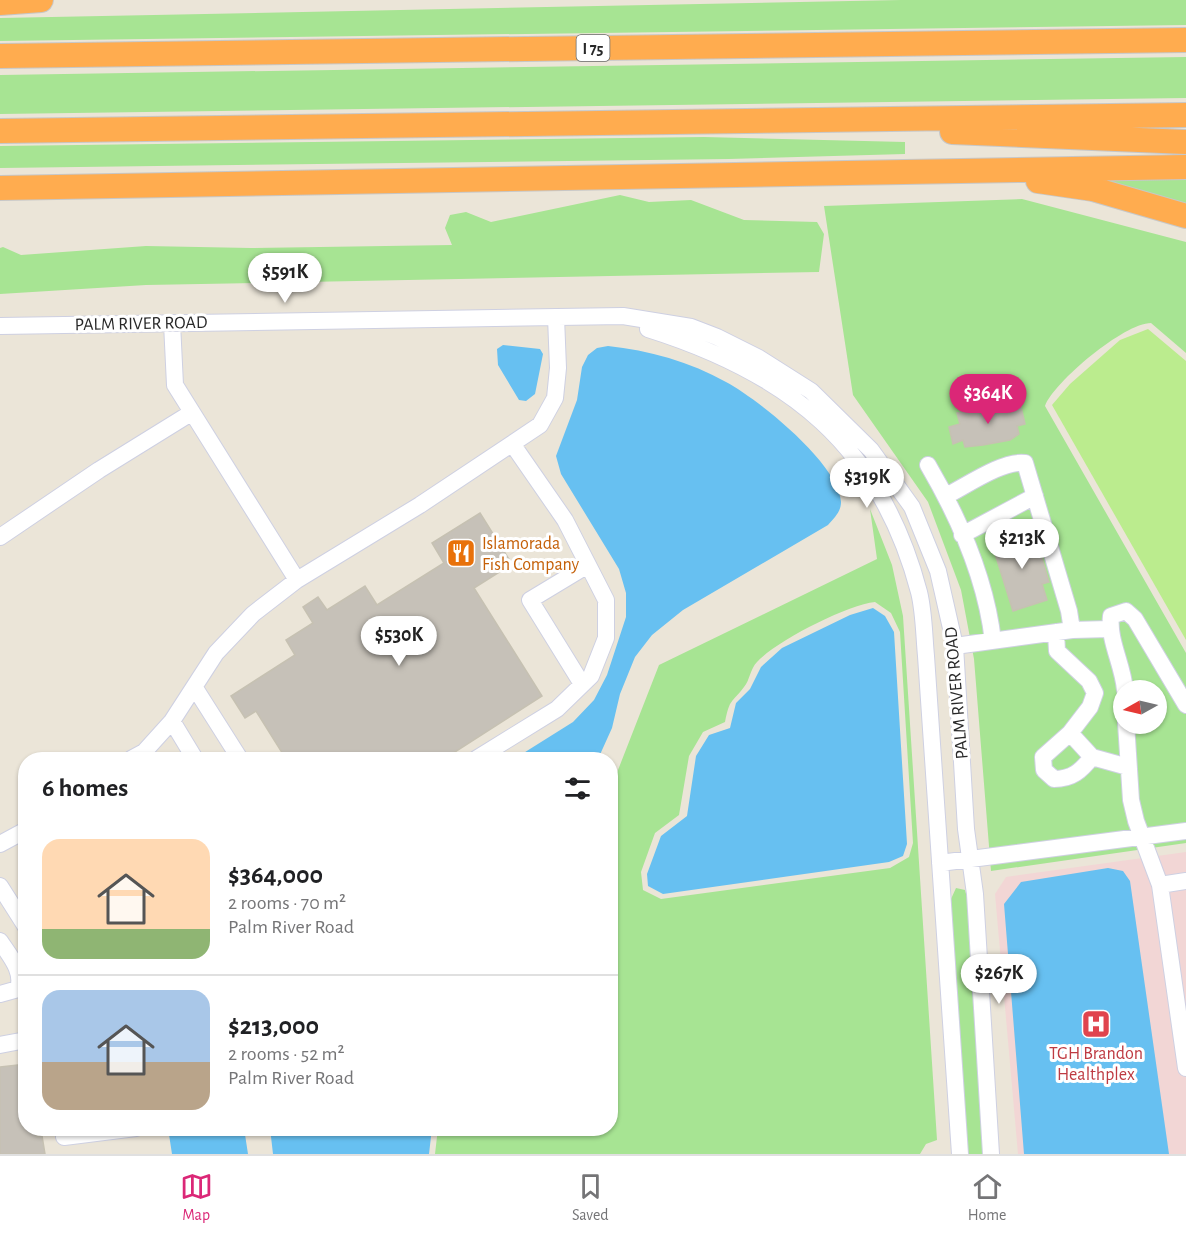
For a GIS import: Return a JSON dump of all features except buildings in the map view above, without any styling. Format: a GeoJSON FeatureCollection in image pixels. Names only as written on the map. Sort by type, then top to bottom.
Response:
{"type":"FeatureCollection","features":[{"type":"Feature","properties":{"kind":"highway"},"geometry":{"type":"LineString","coordinates":[[0,3],[41,0]]}},
{"type":"Feature","properties":{"kind":"highway","name":"I 75"},"geometry":{"type":"LineString","coordinates":[[0,56],[1186,40]]}},
{"type":"Feature","properties":{"kind":"highway"},"geometry":{"type":"LineString","coordinates":[[0,131],[1186,115]]}},
{"type":"Feature","properties":{"kind":"highway"},"geometry":{"type":"LineString","coordinates":[[864,118],[961,133],[1186,142]]}},
{"type":"Feature","properties":{"kind":"highway"},"geometry":{"type":"LineString","coordinates":[[0,188],[970,173],[1186,167]]}},
{"type":"Feature","properties":{"kind":"highway"},"geometry":{"type":"LineString","coordinates":[[970,173],[1093,189],[1186,216]]}},
{"type":"Feature","properties":{"kind":"street","name":"PALM RIVER ROAD"},"geometry":{"type":"LineString","coordinates":[[0,326],[623,316],[691,327],[717,337],[759,358],[812,391],[871,450],[912,507],[938,571],[955,646],[970,859],[975,894],[991,1154]]}},
{"type":"Feature","properties":{"kind":"street","name":"PALM RIVER ROAD"},"geometry":{"type":"LineString","coordinates":[[563,317],[639,326],[691,342],[742,365],[779,386],[818,416],[868,475],[900,536],[919,593],[927,656],[960,1154]]}},
{"type":"Feature","properties":{"kind":"street"},"geometry":{"type":"LineString","coordinates":[[145,752],[172,722],[227,639],[297,580],[513,445],[540,425],[555,398],[563,317]]}},
{"type":"Feature","properties":{"kind":"street"},"geometry":{"type":"LineString","coordinates":[[172,323],[175,385],[297,580]]}},
{"type":"Feature","properties":{"kind":"street"},"geometry":{"type":"LineString","coordinates":[[0,537],[99,470],[191,413]]}},
{"type":"Feature","properties":{"kind":"street"},"geometry":{"type":"LineString","coordinates":[[487,752],[557,709],[591,676],[606,638],[606,600],[565,520],[513,445]]}},
{"type":"Feature","properties":{"kind":"street"},"geometry":{"type":"LineString","coordinates":[[946,496],[1016,462],[1025,463],[1069,611],[1057,651],[1089,681],[1095,693],[1090,707],[1070,733],[1043,757],[1044,770],[1054,778],[1064,778],[1080,772],[1092,757]]}},
{"type":"Feature","properties":{"kind":"street"},"geometry":{"type":"LineString","coordinates":[[928,465],[946,496],[962,535],[987,604],[993,641]]}},
{"type":"Feature","properties":{"kind":"street"},"geometry":{"type":"LineString","coordinates":[[962,535],[1035,496]]}},
{"type":"Feature","properties":{"kind":"street"},"geometry":{"type":"LineString","coordinates":[[582,684],[530,600],[588,565]]}},
{"type":"Feature","properties":{"kind":"street"},"geometry":{"type":"LineString","coordinates":[[1123,680],[1116,645],[1109,629],[1111,616],[1117,612],[1126,611],[1135,618],[1186,705]]}},
{"type":"Feature","properties":{"kind":"street"},"geometry":{"type":"LineString","coordinates":[[955,646],[1064,631],[1109,629]]}},
{"type":"Feature","properties":{"kind":"street"},"geometry":{"type":"LineString","coordinates":[[195,688],[236,752]]}},
{"type":"Feature","properties":{"kind":"street"},"geometry":{"type":"LineString","coordinates":[[172,722],[191,752]]}},
{"type":"Feature","properties":{"kind":"street"},"geometry":{"type":"LineString","coordinates":[[1070,733],[1092,757],[1128,766]]}},
{"type":"Feature","properties":{"kind":"street"},"geometry":{"type":"LineString","coordinates":[[1127,734],[1131,800],[1160,885],[1186,1068]]}},
{"type":"Feature","properties":{"kind":"street"},"geometry":{"type":"LineString","coordinates":[[940,863],[1186,831]]}},
{"type":"Feature","properties":{"kind":"street"},"geometry":{"type":"LineString","coordinates":[[0,843],[18,834]]}},
{"type":"Feature","properties":{"kind":"street"},"geometry":{"type":"LineString","coordinates":[[1160,885],[1186,881]]}},
{"type":"Feature","properties":{"kind":"street"},"geometry":{"type":"LineString","coordinates":[[0,886],[18,914]]}},
{"type":"Feature","properties":{"kind":"street"},"geometry":{"type":"LineString","coordinates":[[0,940],[18,972]]}},
{"type":"Feature","properties":{"kind":"street"},"geometry":{"type":"LineString","coordinates":[[0,994],[18,989]]}},
{"type":"Feature","properties":{"kind":"street"},"geometry":{"type":"LineString","coordinates":[[0,1045],[18,1042]]}},
{"type":"Feature","properties":{"kind":"street"},"geometry":{"type":"LineString","coordinates":[[65,1140],[89,1136]]}},
{"type":"Feature","properties":{"kind":"shaded area","name":"TGH Brandon Healthplex"},"geometry":{"type":"Polygon","coordinates":[[[1186,852],[1186,1154],[1018,1154],[995,894],[1006,877],[1186,852]]]}},
{"type":"Feature","properties":{"kind":"green space"},"geometry":{"type":"Polygon","coordinates":[[[901,0],[1186,0],[1186,25],[0,41],[0,18],[901,0]]]}},
{"type":"Feature","properties":{"kind":"green space"},"geometry":{"type":"Polygon","coordinates":[[[1186,57],[1186,98],[0,114],[0,75],[1186,57]]]}},
{"type":"Feature","properties":{"kind":"green space"},"geometry":{"type":"Polygon","coordinates":[[[704,137],[905,142],[905,154],[729,159],[0,168],[0,146],[704,137]]]}},
{"type":"Feature","properties":{"kind":"green space"},"geometry":{"type":"Polygon","coordinates":[[[1186,174],[1186,210],[1085,175],[1186,174]]]}},
{"type":"Feature","properties":{"kind":"green space"},"geometry":{"type":"Polygon","coordinates":[[[620,195],[649,202],[691,200],[744,220],[817,222],[824,234],[819,272],[146,285],[0,294],[0,248],[3,247],[21,255],[146,246],[251,248],[452,245],[445,228],[450,215],[466,212],[491,222],[620,195]]]}},
{"type":"Feature","properties":{"kind":"green space"},"geometry":{"type":"Polygon","coordinates":[[[1022,199],[1186,242],[1186,353],[1151,323],[1139,326],[1108,343],[1075,369],[1045,406],[1186,653],[1186,843],[991,871],[974,659],[961,590],[928,502],[853,395],[824,206],[1022,199]]]}},
{"type":"Feature","properties":{"kind":"green space"},"geometry":{"type":"Polygon","coordinates":[[[1148,329],[1186,361],[1186,640],[1052,405],[1070,384],[1120,340],[1148,329]]]}},
{"type":"Feature","properties":{"kind":"green space"},"geometry":{"type":"Polygon","coordinates":[[[870,509],[892,565],[903,616],[937,1140],[926,1144],[920,1154],[435,1154],[437,1136],[618,1136],[618,770],[659,665],[877,559],[870,509]],[[875,602],[847,610],[813,625],[780,644],[757,662],[746,684],[730,705],[725,722],[703,732],[689,756],[679,815],[655,833],[641,872],[643,890],[661,899],[890,868],[909,857],[913,843],[900,632],[891,613],[875,602]]]}},
{"type":"Feature","properties":{"kind":"green space"},"geometry":{"type":"Polygon","coordinates":[[[956,888],[965,890],[967,897],[983,1154],[968,1154],[951,899],[956,888]]]}},
{"type":"Feature","properties":{"kind":"water"},"geometry":{"type":"Polygon","coordinates":[[[503,345],[540,349],[543,354],[535,394],[526,401],[519,400],[498,365],[497,349],[503,345]]]}},
{"type":"Feature","properties":{"kind":"water"},"geometry":{"type":"Polygon","coordinates":[[[608,346],[654,354],[713,375],[740,390],[776,417],[812,452],[837,487],[841,506],[828,525],[683,610],[652,635],[635,657],[620,694],[612,728],[601,752],[525,752],[573,722],[594,700],[607,675],[626,617],[626,593],[619,569],[561,474],[556,456],[577,400],[582,367],[588,355],[597,348],[608,346]]]}},
{"type":"Feature","properties":{"kind":"water"},"geometry":{"type":"Polygon","coordinates":[[[873,608],[885,616],[894,632],[907,844],[903,856],[889,862],[663,894],[648,886],[647,874],[661,836],[687,816],[696,756],[709,735],[730,728],[736,703],[750,689],[761,667],[782,648],[850,615],[873,608]]]}},
{"type":"Feature","properties":{"kind":"water","name":"TGH Brandon Healthplex"},"geometry":{"type":"Polygon","coordinates":[[[1108,868],[1123,871],[1130,881],[1169,1154],[1024,1154],[1004,904],[1021,882],[1108,868]]]}},
{"type":"Feature","properties":{"kind":"water"},"geometry":{"type":"Polygon","coordinates":[[[169,1136],[245,1136],[248,1154],[172,1154],[169,1136]]]}},
{"type":"Feature","properties":{"kind":"water"},"geometry":{"type":"Polygon","coordinates":[[[271,1136],[431,1136],[429,1154],[273,1154],[271,1136]]]}},
{"type":"Feature","properties":{"kind":"place","name":"Islamorada Fish Company"},"geometry":{"type":"Point","coordinates":[461,553]}},
{"type":"Feature","properties":{"kind":"place","name":"TGH Brandon Healthplex"},"geometry":{"type":"Point","coordinates":[1096,1024]}}]}
